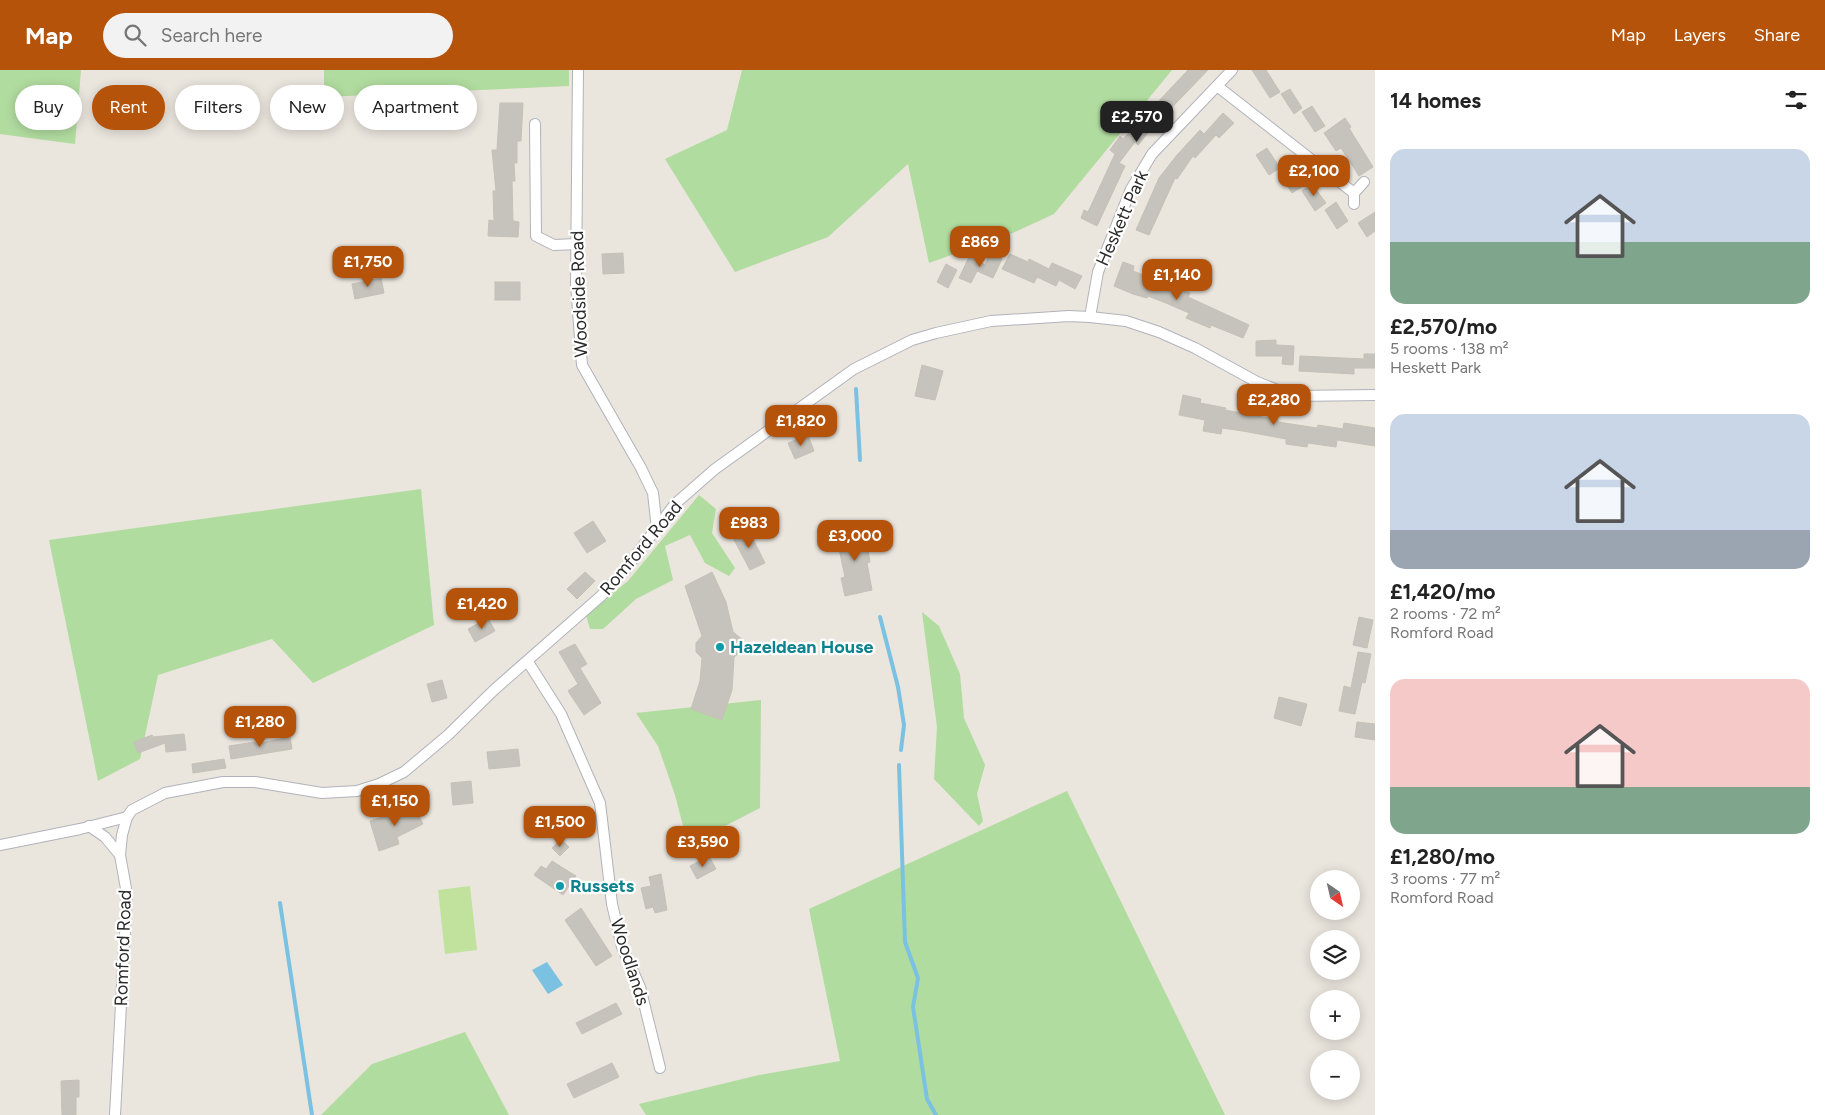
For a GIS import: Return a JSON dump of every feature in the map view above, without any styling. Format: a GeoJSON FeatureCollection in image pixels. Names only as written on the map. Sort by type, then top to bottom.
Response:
{"type":"FeatureCollection","features":[{"type":"Feature","properties":{"kind":"street","name":"Woodside Road"},"geometry":{"type":"LineString","coordinates":[[578,70],[576,284],[582,365],[653,493],[657,529]]}},
{"type":"Feature","properties":{"kind":"street","name":"Heskett Park"},"geometry":{"type":"LineString","coordinates":[[1090,317],[1098,272],[1131,189],[1152,154],[1232,70]]}},
{"type":"Feature","properties":{"kind":"street"},"geometry":{"type":"LineString","coordinates":[[1217,86],[1354,193]]}},
{"type":"Feature","properties":{"kind":"street"},"geometry":{"type":"LineString","coordinates":[[535,124],[536,236],[554,245],[577,244]]}},
{"type":"Feature","properties":{"kind":"street"},"geometry":{"type":"LineString","coordinates":[[1354,204],[1354,193],[1364,182]]}},
{"type":"Feature","properties":{"kind":"street","name":"Romford Road"},"geometry":{"type":"LineString","coordinates":[[115,1115],[128,894],[120,855],[122,835],[127,817],[132,810],[165,793],[224,782],[255,782],[322,793],[357,791],[404,772],[601,596],[624,571],[675,504],[715,469],[854,369],[912,340],[991,321],[1069,316],[1090,317],[1126,321],[1159,332],[1194,348],[1257,382],[1293,396],[1375,395]]}},
{"type":"Feature","properties":{"kind":"street","name":"Woodlands"},"geometry":{"type":"LineString","coordinates":[[528,662],[561,714],[600,803],[612,904],[622,947],[640,987],[660,1068]]}},
{"type":"Feature","properties":{"kind":"street"},"geometry":{"type":"LineString","coordinates":[[0,845],[127,817]]}},
{"type":"Feature","properties":{"kind":"street"},"geometry":{"type":"LineString","coordinates":[[89,826],[105,837],[120,855]]}},
{"type":"Feature","properties":{"kind":"green space"},"geometry":{"type":"Polygon","coordinates":[[[0,70],[81,70],[80,85],[15,85],[15,130],[76,130],[75,144],[0,134],[0,70]]]}},
{"type":"Feature","properties":{"kind":"green space"},"geometry":{"type":"Polygon","coordinates":[[[324,70],[569,70],[569,86],[477,90],[477,85],[354,85],[354,96],[344,96],[344,85],[324,85],[324,70]]]}},
{"type":"Feature","properties":{"kind":"green space"},"geometry":{"type":"Polygon","coordinates":[[[742,70],[1172,70],[1054,214],[1015,232],[929,263],[908,164],[828,237],[735,272],[665,159],[727,130],[742,70]]]}},
{"type":"Feature","properties":{"kind":"green space"},"geometry":{"type":"Polygon","coordinates":[[[421,489],[434,625],[313,683],[272,639],[158,675],[140,759],[98,781],[49,540],[421,489]]]}},
{"type":"Feature","properties":{"kind":"green space"},"geometry":{"type":"Polygon","coordinates":[[[699,495],[716,509],[712,533],[735,568],[729,576],[705,563],[690,535],[665,546],[673,580],[636,599],[603,629],[590,629],[586,615],[628,581],[699,495]]]}},
{"type":"Feature","properties":{"kind":"green space"},"geometry":{"type":"Polygon","coordinates":[[[922,612],[939,626],[960,674],[964,718],[985,765],[977,794],[983,821],[979,826],[934,779],[937,727],[922,612]]]}},
{"type":"Feature","properties":{"kind":"green space"},"geometry":{"type":"Polygon","coordinates":[[[761,700],[760,808],[688,845],[675,795],[658,746],[636,713],[761,700]]]}},
{"type":"Feature","properties":{"kind":"green space"},"geometry":{"type":"Polygon","coordinates":[[[1067,791],[1225,1115],[646,1115],[639,1104],[759,1075],[840,1061],[809,909],[1067,791]]]}},
{"type":"Feature","properties":{"kind":"green space"},"geometry":{"type":"Polygon","coordinates":[[[470,886],[477,950],[445,954],[438,890],[470,886]]]}},
{"type":"Feature","properties":{"kind":"green space"},"geometry":{"type":"Polygon","coordinates":[[[465,1032],[509,1115],[321,1115],[372,1064],[465,1032]]]}},
{"type":"Feature","properties":{"kind":"water"},"geometry":{"type":"Polygon","coordinates":[[[547,962],[563,985],[548,994],[532,970],[547,962]]]}},
{"type":"Feature","properties":{"kind":"building"},"geometry":{"type":"Polygon","coordinates":[[[1188,70],[1208,70],[1138,145],[1135,142],[1119,163],[1125,166],[1097,226],[1081,218],[1084,210],[1088,212],[1115,154],[1110,150],[1120,136],[1123,139],[1188,70]]]}},
{"type":"Feature","properties":{"kind":"building"},"geometry":{"type":"Polygon","coordinates":[[[1252,70],[1266,70],[1280,92],[1270,98],[1252,70]]]}},
{"type":"Feature","properties":{"kind":"building"},"geometry":{"type":"Polygon","coordinates":[[[1290,89],[1302,108],[1294,114],[1281,94],[1290,89]]]}},
{"type":"Feature","properties":{"kind":"building"},"geometry":{"type":"Polygon","coordinates":[[[500,103],[523,103],[521,141],[517,141],[517,163],[514,163],[515,181],[512,181],[513,221],[519,222],[518,237],[488,236],[489,220],[494,221],[493,191],[496,191],[492,150],[497,150],[500,103]]]}},
{"type":"Feature","properties":{"kind":"building"},"geometry":{"type":"Polygon","coordinates":[[[1312,106],[1325,126],[1315,132],[1302,112],[1312,106]]]}},
{"type":"Feature","properties":{"kind":"building"},"geometry":{"type":"Polygon","coordinates":[[[1223,113],[1234,123],[1219,138],[1216,135],[1195,158],[1193,156],[1177,179],[1175,178],[1149,235],[1136,230],[1159,178],[1200,130],[1204,134],[1223,113]]]}},
{"type":"Feature","properties":{"kind":"building"},"geometry":{"type":"Polygon","coordinates":[[[1345,118],[1373,167],[1359,176],[1341,148],[1336,151],[1324,133],[1345,118]]]}},
{"type":"Feature","properties":{"kind":"building"},"geometry":{"type":"Polygon","coordinates":[[[1267,148],[1280,168],[1269,175],[1256,155],[1267,148]]]}},
{"type":"Feature","properties":{"kind":"building"},"geometry":{"type":"Polygon","coordinates":[[[1290,166],[1303,186],[1292,193],[1279,173],[1290,166]]]}},
{"type":"Feature","properties":{"kind":"building"},"geometry":{"type":"Polygon","coordinates":[[[1312,184],[1326,203],[1315,211],[1302,191],[1312,184]]]}},
{"type":"Feature","properties":{"kind":"building"},"geometry":{"type":"Polygon","coordinates":[[[1336,202],[1348,221],[1337,229],[1325,210],[1336,202]]]}},
{"type":"Feature","properties":{"kind":"building"},"geometry":{"type":"Polygon","coordinates":[[[1375,212],[1375,231],[1367,237],[1358,223],[1375,212]]]}},
{"type":"Feature","properties":{"kind":"building"},"geometry":{"type":"Polygon","coordinates":[[[623,253],[624,273],[603,274],[602,254],[623,253]]]}},
{"type":"Feature","properties":{"kind":"building"},"geometry":{"type":"Polygon","coordinates":[[[990,254],[1002,259],[993,278],[977,271],[971,283],[959,278],[969,257],[985,265],[990,254]]]}},
{"type":"Feature","properties":{"kind":"building"},"geometry":{"type":"Polygon","coordinates":[[[1010,254],[1028,262],[1029,259],[1049,269],[1052,263],[1082,276],[1075,289],[1059,280],[1056,286],[1037,277],[1034,283],[1002,269],[1010,254]]]}},
{"type":"Feature","properties":{"kind":"building"},"geometry":{"type":"Polygon","coordinates":[[[1123,262],[1134,266],[1133,271],[1190,293],[1188,297],[1249,325],[1243,338],[1211,325],[1210,328],[1186,318],[1189,313],[1166,303],[1148,296],[1147,298],[1133,294],[1114,286],[1123,262]]]}},
{"type":"Feature","properties":{"kind":"building"},"geometry":{"type":"Polygon","coordinates":[[[946,264],[957,270],[948,288],[937,282],[946,264]]]}},
{"type":"Feature","properties":{"kind":"building"},"geometry":{"type":"Polygon","coordinates":[[[381,278],[384,293],[355,299],[352,284],[381,278]]]}},
{"type":"Feature","properties":{"kind":"building"},"geometry":{"type":"Polygon","coordinates":[[[495,282],[520,282],[520,300],[495,300],[495,282]]]}},
{"type":"Feature","properties":{"kind":"building"},"geometry":{"type":"Polygon","coordinates":[[[1276,340],[1276,345],[1294,346],[1293,365],[1282,364],[1283,356],[1256,356],[1256,341],[1276,340]]]}},
{"type":"Feature","properties":{"kind":"building"},"geometry":{"type":"Polygon","coordinates":[[[1364,354],[1375,354],[1375,368],[1354,368],[1354,374],[1299,371],[1300,356],[1364,359],[1364,354]]]}},
{"type":"Feature","properties":{"kind":"building"},"geometry":{"type":"Polygon","coordinates":[[[922,365],[943,371],[935,400],[915,396],[922,365]]]}},
{"type":"Feature","properties":{"kind":"building"},"geometry":{"type":"Polygon","coordinates":[[[1183,395],[1201,399],[1200,403],[1226,408],[1225,410],[1278,420],[1278,422],[1317,428],[1318,425],[1343,429],[1344,423],[1375,428],[1375,446],[1337,440],[1336,447],[1308,443],[1307,447],[1286,444],[1286,439],[1243,431],[1222,428],[1221,434],[1203,431],[1205,420],[1179,415],[1183,395]]]}},
{"type":"Feature","properties":{"kind":"building"},"geometry":{"type":"Polygon","coordinates":[[[808,435],[814,451],[795,459],[788,443],[808,435]]]}},
{"type":"Feature","properties":{"kind":"building"},"geometry":{"type":"Polygon","coordinates":[[[593,521],[606,541],[587,553],[574,533],[593,521]]]}},
{"type":"Feature","properties":{"kind":"building"},"geometry":{"type":"Polygon","coordinates":[[[748,529],[765,563],[750,570],[732,536],[748,529]]]}},
{"type":"Feature","properties":{"kind":"building"},"geometry":{"type":"Polygon","coordinates":[[[864,529],[870,562],[867,563],[872,590],[845,596],[841,578],[845,577],[836,534],[864,529]]]}},
{"type":"Feature","properties":{"kind":"building"},"geometry":{"type":"Polygon","coordinates":[[[585,572],[595,581],[577,599],[567,589],[585,572]]]}},
{"type":"Feature","properties":{"kind":"building","name":"Hazeldean House"},"geometry":{"type":"Polygon","coordinates":[[[712,572],[726,602],[733,632],[743,640],[743,650],[734,657],[732,690],[722,720],[691,709],[700,681],[702,658],[696,652],[696,643],[702,636],[685,586],[712,572]]]}},
{"type":"Feature","properties":{"kind":"building"},"geometry":{"type":"Polygon","coordinates":[[[1359,617],[1373,620],[1367,648],[1353,645],[1359,617]]]}},
{"type":"Feature","properties":{"kind":"building"},"geometry":{"type":"Polygon","coordinates":[[[488,618],[495,631],[475,642],[468,629],[488,618]]]}},
{"type":"Feature","properties":{"kind":"building"},"geometry":{"type":"Polygon","coordinates":[[[575,644],[587,664],[580,668],[601,703],[584,715],[568,691],[578,684],[559,652],[575,644]]]}},
{"type":"Feature","properties":{"kind":"building"},"geometry":{"type":"Polygon","coordinates":[[[1358,652],[1371,654],[1365,683],[1362,682],[1355,714],[1339,711],[1344,686],[1351,688],[1358,652]]]}},
{"type":"Feature","properties":{"kind":"building"},"geometry":{"type":"Polygon","coordinates":[[[442,680],[447,698],[432,702],[427,684],[442,680]]]}},
{"type":"Feature","properties":{"kind":"building"},"geometry":{"type":"Polygon","coordinates":[[[1279,697],[1307,704],[1301,726],[1274,718],[1279,697]]]}},
{"type":"Feature","properties":{"kind":"building"},"geometry":{"type":"Polygon","coordinates":[[[1357,722],[1375,724],[1375,740],[1355,737],[1357,722]]]}},
{"type":"Feature","properties":{"kind":"building"},"geometry":{"type":"Polygon","coordinates":[[[184,734],[186,750],[166,752],[165,743],[138,753],[134,742],[152,735],[153,737],[184,734]]]}},
{"type":"Feature","properties":{"kind":"building"},"geometry":{"type":"Polygon","coordinates":[[[290,737],[292,749],[231,759],[229,746],[255,742],[256,744],[290,737]]]}},
{"type":"Feature","properties":{"kind":"building"},"geometry":{"type":"Polygon","coordinates":[[[518,749],[520,766],[489,769],[487,752],[518,749]]]}},
{"type":"Feature","properties":{"kind":"building"},"geometry":{"type":"Polygon","coordinates":[[[224,759],[226,768],[193,773],[192,764],[224,759]]]}},
{"type":"Feature","properties":{"kind":"building"},"geometry":{"type":"Polygon","coordinates":[[[471,781],[473,803],[453,805],[451,783],[471,781]]]}},
{"type":"Feature","properties":{"kind":"building"},"geometry":{"type":"Polygon","coordinates":[[[413,804],[423,824],[397,837],[399,844],[379,851],[370,821],[393,814],[413,804]]]}},
{"type":"Feature","properties":{"kind":"building"},"geometry":{"type":"Polygon","coordinates":[[[561,839],[569,847],[560,856],[552,848],[561,839]]]}},
{"type":"Feature","properties":{"kind":"building"},"geometry":{"type":"Polygon","coordinates":[[[709,856],[716,869],[697,879],[690,866],[709,856]]]}},
{"type":"Feature","properties":{"kind":"building","name":"Russets"},"geometry":{"type":"Polygon","coordinates":[[[552,861],[576,876],[563,895],[534,875],[541,866],[546,869],[552,861]]]}},
{"type":"Feature","properties":{"kind":"building"},"geometry":{"type":"Polygon","coordinates":[[[661,874],[667,910],[655,913],[653,907],[646,909],[641,888],[651,886],[649,877],[661,874]]]}},
{"type":"Feature","properties":{"kind":"building"},"geometry":{"type":"Polygon","coordinates":[[[581,908],[612,956],[596,966],[565,920],[581,908]]]}},
{"type":"Feature","properties":{"kind":"building"},"geometry":{"type":"Polygon","coordinates":[[[616,1003],[622,1014],[582,1034],[576,1023],[616,1003]]]}},
{"type":"Feature","properties":{"kind":"building"},"geometry":{"type":"Polygon","coordinates":[[[612,1063],[619,1077],[574,1098],[567,1084],[612,1063]]]}},
{"type":"Feature","properties":{"kind":"building"},"geometry":{"type":"Polygon","coordinates":[[[79,1080],[79,1097],[76,1097],[76,1115],[62,1115],[61,1081],[79,1080]]]}},
{"type":"Feature","properties":{"kind":"waterway"},"geometry":{"type":"LineString","coordinates":[[856,389],[860,460]]}},
{"type":"Feature","properties":{"kind":"waterway"},"geometry":{"type":"LineString","coordinates":[[880,617],[898,687],[904,725],[901,750]]}},
{"type":"Feature","properties":{"kind":"waterway"},"geometry":{"type":"LineString","coordinates":[[899,765],[905,942],[918,978],[913,1007],[927,1099],[936,1115]]}},
{"type":"Feature","properties":{"kind":"waterway"},"geometry":{"type":"LineString","coordinates":[[280,903],[312,1115]]}},
{"type":"Feature","properties":{"kind":"place","name":"Hazeldean House"},"geometry":{"type":"Point","coordinates":[720,647]}},
{"type":"Feature","properties":{"kind":"place","name":"Russets"},"geometry":{"type":"Point","coordinates":[560,886]}}]}
